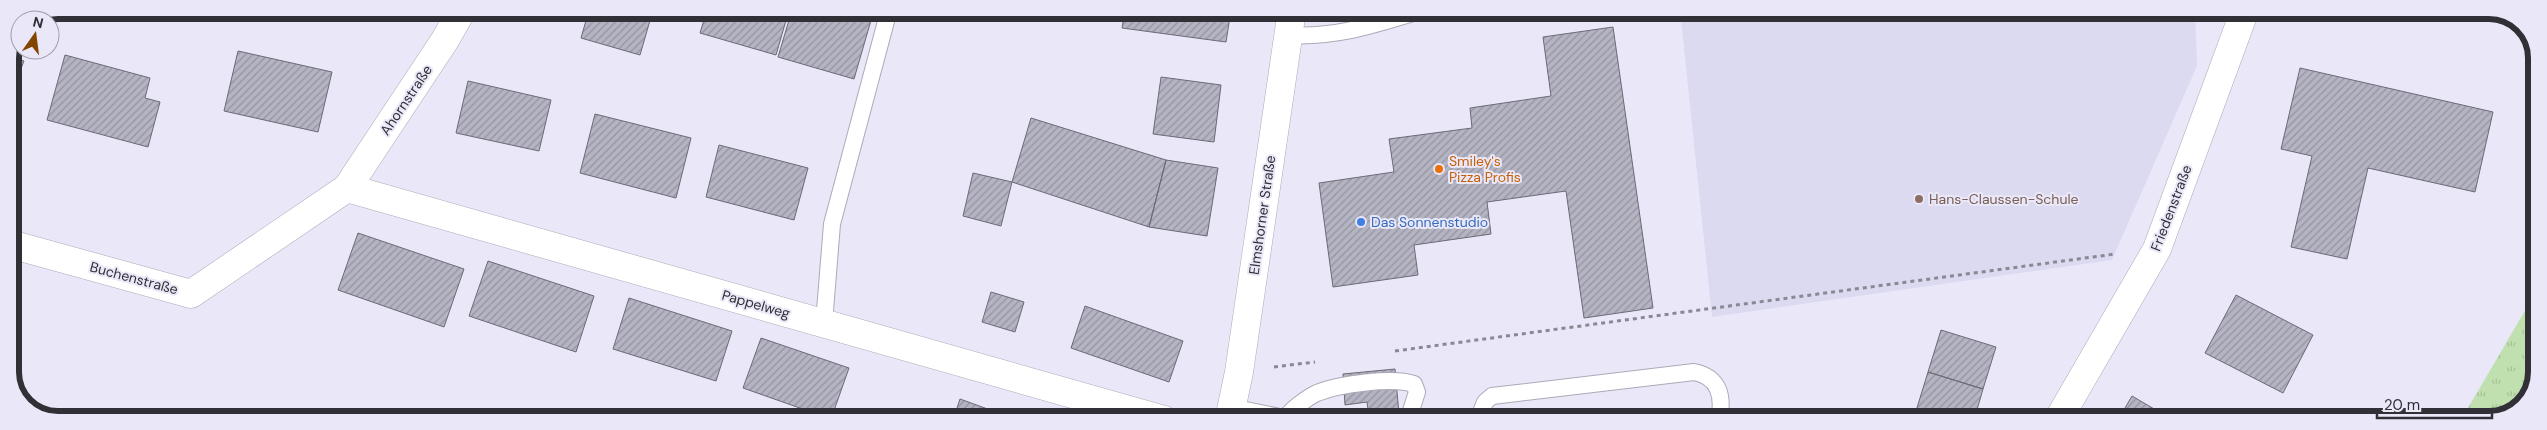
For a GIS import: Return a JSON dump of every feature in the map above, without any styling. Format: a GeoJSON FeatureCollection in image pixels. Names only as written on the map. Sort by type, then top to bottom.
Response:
{"type":"FeatureCollection","features":[{"type":"Feature","properties":{"kind":"street","name":"Ahornstraße"},"geometry":{"type":"LineString","coordinates":[[347,188],[457,19]]}},
{"type":"Feature","properties":{"kind":"street","name":"Friedenstraße"},"geometry":{"type":"LineString","coordinates":[[2063,411],[2157,249],[2242,19]]}},
{"type":"Feature","properties":{"kind":"street","name":"Elmshorner Straße"},"geometry":{"type":"LineString","coordinates":[[1230,411],[1238,372],[1290,23]]}},
{"type":"Feature","properties":{"kind":"street","name":"Buchenstraße"},"geometry":{"type":"LineString","coordinates":[[19,246],[191,294],[347,188]]}},
{"type":"Feature","properties":{"kind":"street","name":"Pappelweg"},"geometry":{"type":"LineString","coordinates":[[347,188],[1132,411]]}},
{"type":"Feature","properties":{"kind":"lane"},"geometry":{"type":"LineString","coordinates":[[824,323],[832,224],[887,19]]}},
{"type":"Feature","properties":{"kind":"lane"},"geometry":{"type":"LineString","coordinates":[[1290,23],[1316,36],[1352,32],[1394,19]]}},
{"type":"Feature","properties":{"kind":"lane"},"geometry":{"type":"LineString","coordinates":[[1482,411],[1485,402],[1492,396],[1694,372],[1707,374],[1715,382],[1720,393],[1719,411]]}},
{"type":"Feature","properties":{"kind":"lane"},"geometry":{"type":"LineString","coordinates":[[1296,411],[1316,393],[1344,386],[1404,381],[1414,384],[1418,392],[1411,411]]}},
{"type":"Feature","properties":{"kind":"path"},"geometry":{"type":"LineString","coordinates":[[1390,352],[2157,249]]}},
{"type":"Feature","properties":{"kind":"path"},"geometry":{"type":"LineString","coordinates":[[1238,372],[1321,361]]}},
{"type":"Feature","properties":{"kind":"shaded area","name":"Hans-Claussen-Schule"},"geometry":{"type":"Polygon","coordinates":[[[1681,19],[2195,19],[2197,66],[2112,260],[1712,317],[1681,19]]]}},
{"type":"Feature","properties":{"kind":"green space"},"geometry":{"type":"Polygon","coordinates":[[[2528,305],[2528,377],[2520,396],[2515,402],[2502,409],[2494,411],[2466,411],[2528,305]]]}},
{"type":"Feature","properties":{"kind":"building"},"geometry":{"type":"Polygon","coordinates":[[[586,19],[650,19],[640,55],[581,38],[586,19]]]}},
{"type":"Feature","properties":{"kind":"building"},"geometry":{"type":"Polygon","coordinates":[[[704,19],[786,19],[776,55],[700,33],[704,19]]]}},
{"type":"Feature","properties":{"kind":"building"},"geometry":{"type":"Polygon","coordinates":[[[789,19],[871,19],[854,79],[778,57],[789,19]]]}},
{"type":"Feature","properties":{"kind":"building"},"geometry":{"type":"Polygon","coordinates":[[[1124,19],[1230,19],[1226,42],[1122,28],[1124,19]]]}},
{"type":"Feature","properties":{"kind":"building"},"geometry":{"type":"Polygon","coordinates":[[[1613,27],[1653,308],[1584,318],[1566,191],[1487,202],[1491,234],[1414,245],[1418,275],[1333,287],[1319,183],[1394,172],[1389,139],[1472,128],[1470,108],[1551,96],[1543,37],[1613,27]]]}},
{"type":"Feature","properties":{"kind":"building"},"geometry":{"type":"Polygon","coordinates":[[[238,51],[332,72],[318,132],[224,111],[238,51]]]}},
{"type":"Feature","properties":{"kind":"building"},"geometry":{"type":"Polygon","coordinates":[[[65,55],[150,78],[145,98],[160,102],[148,147],[47,120],[65,55]]]}},
{"type":"Feature","properties":{"kind":"building"},"geometry":{"type":"Polygon","coordinates":[[[19,60],[24,61],[19,74],[19,60]]]}},
{"type":"Feature","properties":{"kind":"building"},"geometry":{"type":"Polygon","coordinates":[[[2300,68],[2493,112],[2475,192],[2368,168],[2347,259],[2291,247],[2312,156],[2281,149],[2300,68]]]}},
{"type":"Feature","properties":{"kind":"building"},"geometry":{"type":"Polygon","coordinates":[[[1161,77],[1221,85],[1214,142],[1153,134],[1161,77]]]}},
{"type":"Feature","properties":{"kind":"building"},"geometry":{"type":"Polygon","coordinates":[[[468,81],[551,100],[539,151],[456,133],[468,81]]]}},
{"type":"Feature","properties":{"kind":"building"},"geometry":{"type":"Polygon","coordinates":[[[595,114],[691,138],[676,198],[580,173],[595,114]]]}},
{"type":"Feature","properties":{"kind":"building"},"geometry":{"type":"Polygon","coordinates":[[[1031,118],[1166,160],[1149,227],[1012,182],[1031,118]]]}},
{"type":"Feature","properties":{"kind":"building"},"geometry":{"type":"Polygon","coordinates":[[[719,145],[808,168],[794,220],[706,197],[719,145]]]}},
{"type":"Feature","properties":{"kind":"building"},"geometry":{"type":"Polygon","coordinates":[[[1166,160],[1218,168],[1207,236],[1149,227],[1166,160]]]}},
{"type":"Feature","properties":{"kind":"building"},"geometry":{"type":"Polygon","coordinates":[[[973,173],[1012,182],[1001,226],[963,216],[973,173]]]}},
{"type":"Feature","properties":{"kind":"building"},"geometry":{"type":"Polygon","coordinates":[[[358,233],[464,269],[444,327],[338,290],[358,233]]]}},
{"type":"Feature","properties":{"kind":"building"},"geometry":{"type":"Polygon","coordinates":[[[488,261],[594,296],[576,352],[469,316],[488,261]]]}},
{"type":"Feature","properties":{"kind":"building"},"geometry":{"type":"Polygon","coordinates":[[[991,292],[1024,302],[1015,332],[982,322],[991,292]]]}},
{"type":"Feature","properties":{"kind":"building"},"geometry":{"type":"Polygon","coordinates":[[[2236,295],[2313,335],[2283,393],[2205,353],[2236,295]]]}},
{"type":"Feature","properties":{"kind":"building"},"geometry":{"type":"Polygon","coordinates":[[[629,298],[732,331],[716,381],[613,349],[629,298]]]}},
{"type":"Feature","properties":{"kind":"building"},"geometry":{"type":"Polygon","coordinates":[[[1085,306],[1183,341],[1169,382],[1071,348],[1085,306]]]}},
{"type":"Feature","properties":{"kind":"building"},"geometry":{"type":"Polygon","coordinates":[[[1941,330],[1996,347],[1983,389],[1928,372],[1941,330]]]}},
{"type":"Feature","properties":{"kind":"building"},"geometry":{"type":"Polygon","coordinates":[[[761,338],[849,368],[834,411],[808,411],[743,388],[761,338]]]}},
{"type":"Feature","properties":{"kind":"building"},"geometry":{"type":"Polygon","coordinates":[[[1395,369],[1399,411],[1368,411],[1367,402],[1345,405],[1343,374],[1395,369]]]}},
{"type":"Feature","properties":{"kind":"building"},"geometry":{"type":"Polygon","coordinates":[[[1928,372],[1983,389],[1977,411],[1916,411],[1928,372]]]}},
{"type":"Feature","properties":{"kind":"building"},"geometry":{"type":"Polygon","coordinates":[[[2132,396],[2158,411],[2123,411],[2132,396]]]}},
{"type":"Feature","properties":{"kind":"building"},"geometry":{"type":"Polygon","coordinates":[[[960,399],[993,411],[956,411],[960,399]]]}},
{"type":"Feature","properties":{"kind":"place","name":"Smiley's Pizza Profis"},"geometry":{"type":"Point","coordinates":[1439,169]}},
{"type":"Feature","properties":{"kind":"place","name":"Hans-Claussen-Schule"},"geometry":{"type":"Point","coordinates":[1919,199]}},
{"type":"Feature","properties":{"kind":"place","name":"Das Sonnenstudio"},"geometry":{"type":"Point","coordinates":[1361,222]}}]}
